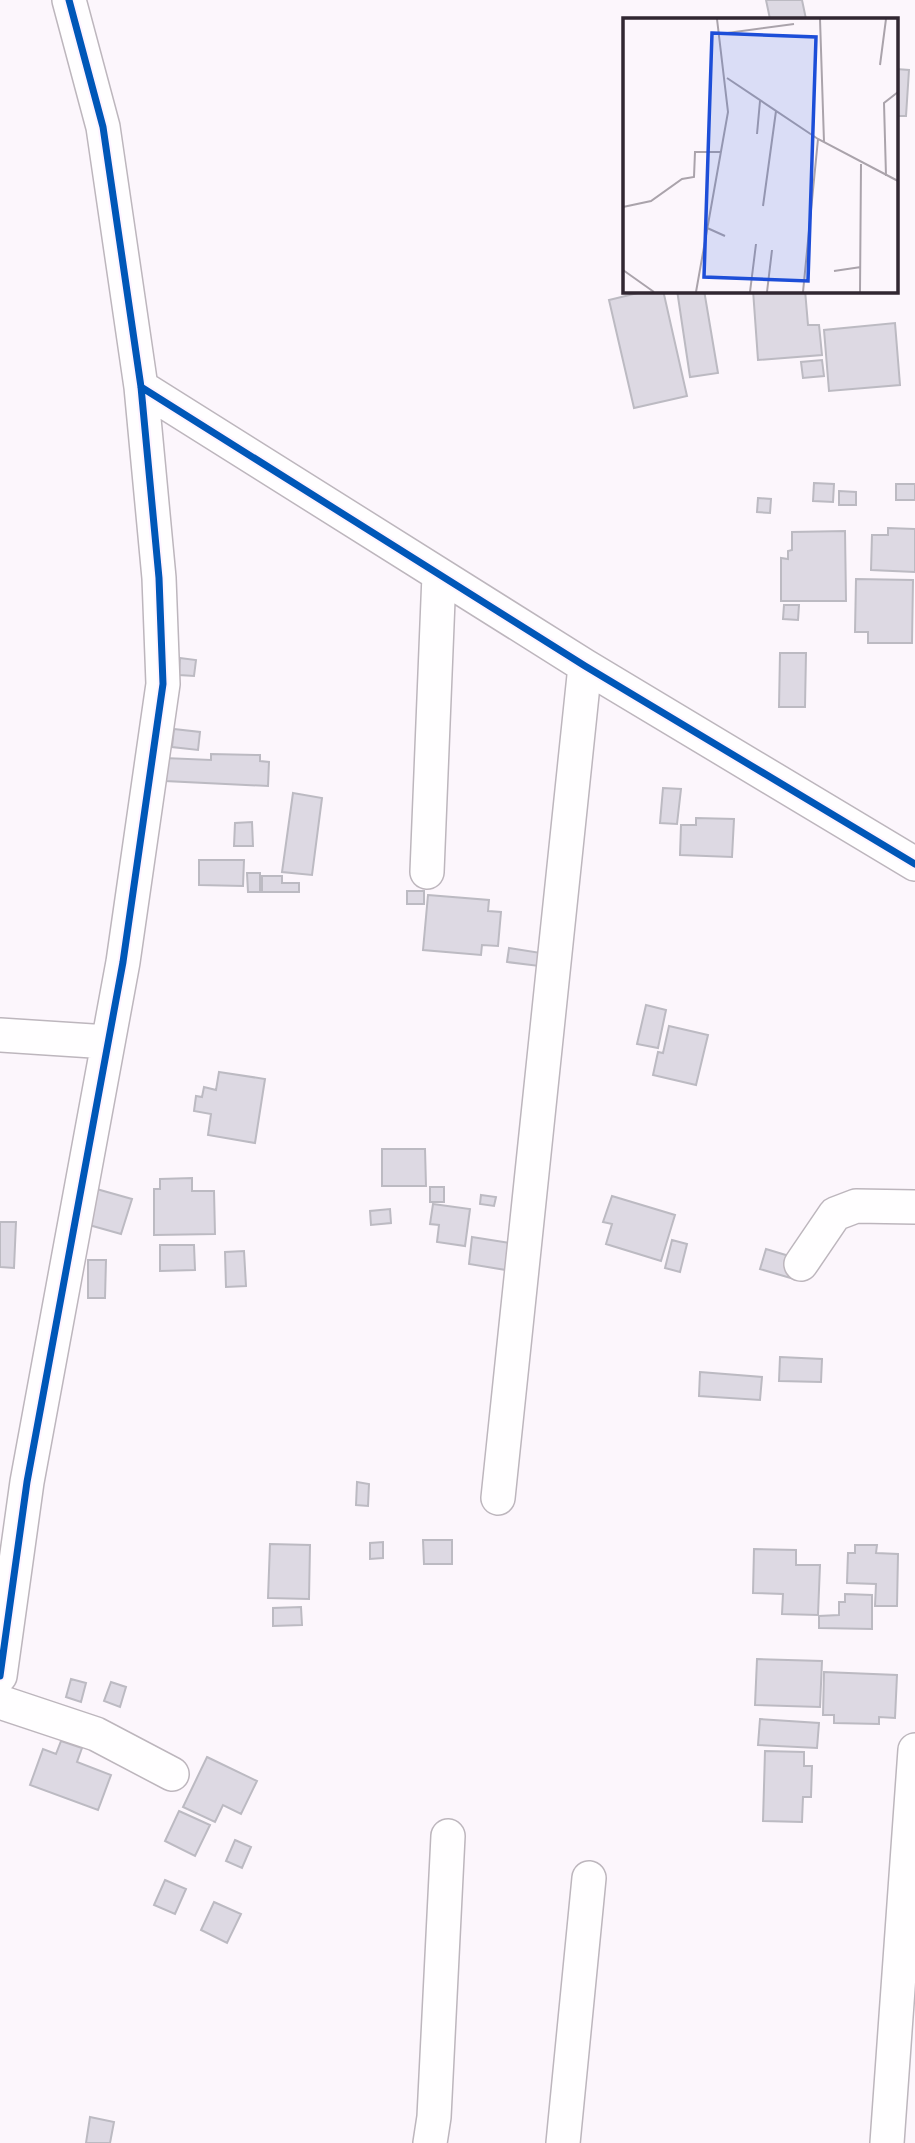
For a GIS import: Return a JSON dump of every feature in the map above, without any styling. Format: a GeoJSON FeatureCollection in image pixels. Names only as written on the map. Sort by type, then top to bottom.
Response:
{"type":"FeatureCollection","features":[{"type":"Feature","properties":{"kind":"street"},"geometry":{"type":"LineString","coordinates":[[0,1676],[27,1482],[123,962],[163,684],[159,578],[141,387],[103,127],[77,1]]}},
{"type":"Feature","properties":{"kind":"street"},"geometry":{"type":"LineString","coordinates":[[141,387],[584,666],[915,864]]}},
{"type":"Feature","properties":{"kind":"street"},"geometry":{"type":"LineString","coordinates":[[427,872],[439,575]]}},
{"type":"Feature","properties":{"kind":"street"},"geometry":{"type":"LineString","coordinates":[[498,1498],[584,666]]}},
{"type":"Feature","properties":{"kind":"street"},"geometry":{"type":"LineString","coordinates":[[0,1035],[108,1042]]}},
{"type":"Feature","properties":{"kind":"street"},"geometry":{"type":"LineString","coordinates":[[801,1264],[835,1214],[856,1206],[915,1207]]}},
{"type":"Feature","properties":{"kind":"street"},"geometry":{"type":"LineString","coordinates":[[0,1702],[96,1734],[172,1774]]}},
{"type":"Feature","properties":{"kind":"street"},"geometry":{"type":"LineString","coordinates":[[887,2143],[915,1751]]}},
{"type":"Feature","properties":{"kind":"street"},"geometry":{"type":"LineString","coordinates":[[430,2143],[435,2117],[448,1836]]}},
{"type":"Feature","properties":{"kind":"street"},"geometry":{"type":"LineString","coordinates":[[563,2143],[589,1878]]}},
{"type":"Feature","properties":{"kind":"building"},"geometry":{"type":"Polygon","coordinates":[[[766,0],[802,0],[806,18],[770,18],[766,0]]]}},
{"type":"Feature","properties":{"kind":"building"},"geometry":{"type":"Polygon","coordinates":[[[898,69],[909,70],[906,116],[898,116],[898,69]]]}},
{"type":"Feature","properties":{"kind":"building"},"geometry":{"type":"Polygon","coordinates":[[[642,292],[663,292],[687,396],[634,408],[609,300],[642,292]]]}},
{"type":"Feature","properties":{"kind":"building"},"geometry":{"type":"Polygon","coordinates":[[[677,292],[704,292],[718,373],[690,377],[677,292]]]}},
{"type":"Feature","properties":{"kind":"building"},"geometry":{"type":"Polygon","coordinates":[[[753,292],[805,292],[808,325],[819,325],[822,355],[758,360],[753,292]]]}},
{"type":"Feature","properties":{"kind":"building"},"geometry":{"type":"Polygon","coordinates":[[[895,323],[900,385],[829,391],[824,330],[895,323]]]}},
{"type":"Feature","properties":{"kind":"building"},"geometry":{"type":"Polygon","coordinates":[[[822,360],[824,376],[803,378],[801,362],[822,360]]]}},
{"type":"Feature","properties":{"kind":"building"},"geometry":{"type":"Polygon","coordinates":[[[814,483],[834,484],[833,502],[813,501],[814,483]]]}},
{"type":"Feature","properties":{"kind":"building"},"geometry":{"type":"Polygon","coordinates":[[[896,484],[915,484],[915,500],[896,500],[896,484]]]}},
{"type":"Feature","properties":{"kind":"building"},"geometry":{"type":"Polygon","coordinates":[[[839,491],[856,492],[856,505],[839,505],[839,491]]]}},
{"type":"Feature","properties":{"kind":"building"},"geometry":{"type":"Polygon","coordinates":[[[758,498],[771,499],[770,513],[757,512],[758,498]]]}},
{"type":"Feature","properties":{"kind":"building"},"geometry":{"type":"Polygon","coordinates":[[[888,528],[915,529],[915,572],[871,570],[872,535],[888,535],[888,528]]]}},
{"type":"Feature","properties":{"kind":"building"},"geometry":{"type":"Polygon","coordinates":[[[845,531],[846,601],[781,601],[781,558],[788,559],[788,551],[792,550],[792,532],[845,531]]]}},
{"type":"Feature","properties":{"kind":"building"},"geometry":{"type":"Polygon","coordinates":[[[856,579],[913,580],[912,643],[868,643],[868,632],[855,632],[856,579]]]}},
{"type":"Feature","properties":{"kind":"building"},"geometry":{"type":"Polygon","coordinates":[[[784,605],[799,605],[798,620],[783,619],[784,605]]]}},
{"type":"Feature","properties":{"kind":"building"},"geometry":{"type":"Polygon","coordinates":[[[780,653],[806,653],[805,707],[779,707],[780,653]]]}},
{"type":"Feature","properties":{"kind":"building"},"geometry":{"type":"Polygon","coordinates":[[[180,658],[196,660],[194,676],[179,675],[180,658]]]}},
{"type":"Feature","properties":{"kind":"building"},"geometry":{"type":"Polygon","coordinates":[[[174,729],[200,732],[198,750],[172,747],[174,729]]]}},
{"type":"Feature","properties":{"kind":"building"},"geometry":{"type":"Polygon","coordinates":[[[211,754],[260,755],[260,761],[269,762],[268,786],[165,781],[165,758],[211,760],[211,754]]]}},
{"type":"Feature","properties":{"kind":"building"},"geometry":{"type":"Polygon","coordinates":[[[663,788],[681,789],[677,824],[660,823],[663,788]]]}},
{"type":"Feature","properties":{"kind":"building"},"geometry":{"type":"Polygon","coordinates":[[[293,793],[322,798],[312,875],[282,872],[293,793]]]}},
{"type":"Feature","properties":{"kind":"building"},"geometry":{"type":"Polygon","coordinates":[[[696,818],[734,819],[732,857],[680,855],[681,825],[696,825],[696,818]]]}},
{"type":"Feature","properties":{"kind":"building"},"geometry":{"type":"Polygon","coordinates":[[[252,822],[253,846],[234,846],[235,823],[252,822]]]}},
{"type":"Feature","properties":{"kind":"building"},"geometry":{"type":"Polygon","coordinates":[[[199,860],[244,860],[243,886],[199,885],[199,860]]]}},
{"type":"Feature","properties":{"kind":"building"},"geometry":{"type":"Polygon","coordinates":[[[247,873],[260,873],[260,892],[248,892],[247,873]]]}},
{"type":"Feature","properties":{"kind":"building"},"geometry":{"type":"Polygon","coordinates":[[[262,876],[282,876],[282,883],[299,883],[299,892],[262,892],[262,876]]]}},
{"type":"Feature","properties":{"kind":"building"},"geometry":{"type":"Polygon","coordinates":[[[407,891],[424,891],[424,904],[407,904],[407,891]]]}},
{"type":"Feature","properties":{"kind":"building"},"geometry":{"type":"Polygon","coordinates":[[[428,895],[489,900],[488,911],[501,912],[498,946],[482,945],[481,955],[423,950],[428,895]]]}},
{"type":"Feature","properties":{"kind":"building"},"geometry":{"type":"Polygon","coordinates":[[[509,948],[541,953],[539,966],[507,962],[509,948]]]}},
{"type":"Feature","properties":{"kind":"building"},"geometry":{"type":"Polygon","coordinates":[[[646,1005],[666,1010],[658,1048],[637,1044],[646,1005]]]}},
{"type":"Feature","properties":{"kind":"building"},"geometry":{"type":"Polygon","coordinates":[[[669,1026],[708,1035],[696,1085],[653,1075],[658,1052],[663,1053],[669,1026]]]}},
{"type":"Feature","properties":{"kind":"building"},"geometry":{"type":"Polygon","coordinates":[[[219,1072],[265,1079],[255,1143],[208,1135],[211,1114],[194,1111],[196,1096],[202,1097],[204,1087],[216,1090],[219,1072]]]}},
{"type":"Feature","properties":{"kind":"building"},"geometry":{"type":"Polygon","coordinates":[[[382,1149],[425,1149],[426,1186],[382,1186],[382,1149]]]}},
{"type":"Feature","properties":{"kind":"building"},"geometry":{"type":"Polygon","coordinates":[[[192,1178],[192,1191],[214,1191],[215,1234],[154,1235],[154,1189],[160,1189],[160,1179],[192,1178]]]}},
{"type":"Feature","properties":{"kind":"building"},"geometry":{"type":"Polygon","coordinates":[[[430,1187],[444,1187],[444,1202],[430,1202],[430,1187]]]}},
{"type":"Feature","properties":{"kind":"building"},"geometry":{"type":"Polygon","coordinates":[[[93,1188],[132,1199],[121,1234],[82,1223],[93,1188]]]}},
{"type":"Feature","properties":{"kind":"building"},"geometry":{"type":"Polygon","coordinates":[[[481,1195],[496,1197],[494,1206],[480,1204],[481,1195]]]}},
{"type":"Feature","properties":{"kind":"building"},"geometry":{"type":"Polygon","coordinates":[[[612,1196],[675,1215],[661,1261],[606,1244],[612,1224],[603,1222],[612,1196]]]}},
{"type":"Feature","properties":{"kind":"building"},"geometry":{"type":"Polygon","coordinates":[[[433,1204],[470,1209],[465,1246],[437,1242],[439,1225],[430,1224],[433,1204]]]}},
{"type":"Feature","properties":{"kind":"building"},"geometry":{"type":"Polygon","coordinates":[[[390,1209],[391,1223],[371,1225],[370,1211],[390,1209]]]}},
{"type":"Feature","properties":{"kind":"building"},"geometry":{"type":"Polygon","coordinates":[[[0,1222],[16,1222],[14,1268],[0,1267],[0,1222]]]}},
{"type":"Feature","properties":{"kind":"building"},"geometry":{"type":"Polygon","coordinates":[[[472,1237],[510,1243],[506,1270],[469,1264],[472,1237]]]}},
{"type":"Feature","properties":{"kind":"building"},"geometry":{"type":"Polygon","coordinates":[[[672,1240],[687,1244],[680,1272],[665,1268],[672,1240]]]}},
{"type":"Feature","properties":{"kind":"building"},"geometry":{"type":"Polygon","coordinates":[[[160,1245],[194,1245],[195,1270],[160,1271],[160,1245]]]}},
{"type":"Feature","properties":{"kind":"building"},"geometry":{"type":"Polygon","coordinates":[[[766,1249],[799,1259],[794,1279],[760,1269],[766,1249]]]}},
{"type":"Feature","properties":{"kind":"building"},"geometry":{"type":"Polygon","coordinates":[[[244,1251],[246,1286],[226,1287],[225,1252],[244,1251]]]}},
{"type":"Feature","properties":{"kind":"building"},"geometry":{"type":"Polygon","coordinates":[[[88,1260],[106,1260],[105,1298],[88,1298],[88,1260]]]}},
{"type":"Feature","properties":{"kind":"building"},"geometry":{"type":"Polygon","coordinates":[[[780,1357],[822,1359],[821,1382],[779,1381],[780,1357]]]}},
{"type":"Feature","properties":{"kind":"building"},"geometry":{"type":"Polygon","coordinates":[[[700,1372],[762,1377],[760,1400],[699,1396],[700,1372]]]}},
{"type":"Feature","properties":{"kind":"building"},"geometry":{"type":"Polygon","coordinates":[[[357,1482],[369,1484],[368,1506],[356,1505],[357,1482]]]}},
{"type":"Feature","properties":{"kind":"building"},"geometry":{"type":"Polygon","coordinates":[[[423,1540],[452,1540],[452,1564],[424,1564],[423,1540]]]}},
{"type":"Feature","properties":{"kind":"building"},"geometry":{"type":"Polygon","coordinates":[[[383,1542],[383,1558],[370,1559],[370,1543],[383,1542]]]}},
{"type":"Feature","properties":{"kind":"building"},"geometry":{"type":"Polygon","coordinates":[[[270,1544],[310,1545],[309,1599],[268,1598],[270,1544]]]}},
{"type":"Feature","properties":{"kind":"building"},"geometry":{"type":"Polygon","coordinates":[[[855,1545],[877,1545],[876,1553],[898,1554],[897,1606],[875,1606],[876,1584],[847,1583],[848,1553],[855,1553],[855,1545]]]}},
{"type":"Feature","properties":{"kind":"building"},"geometry":{"type":"Polygon","coordinates":[[[754,1549],[796,1550],[796,1565],[820,1565],[818,1615],[782,1614],[783,1594],[753,1593],[754,1549]]]}},
{"type":"Feature","properties":{"kind":"building"},"geometry":{"type":"Polygon","coordinates":[[[845,1594],[872,1595],[872,1629],[819,1628],[819,1616],[839,1615],[839,1602],[845,1602],[845,1594]]]}},
{"type":"Feature","properties":{"kind":"building"},"geometry":{"type":"Polygon","coordinates":[[[301,1607],[302,1625],[273,1626],[273,1608],[301,1607]]]}},
{"type":"Feature","properties":{"kind":"building"},"geometry":{"type":"Polygon","coordinates":[[[757,1659],[822,1661],[820,1707],[755,1705],[757,1659]]]}},
{"type":"Feature","properties":{"kind":"building"},"geometry":{"type":"Polygon","coordinates":[[[824,1672],[897,1675],[895,1718],[879,1717],[879,1724],[834,1723],[834,1715],[823,1715],[824,1672]]]}},
{"type":"Feature","properties":{"kind":"building"},"geometry":{"type":"Polygon","coordinates":[[[71,1679],[86,1683],[81,1702],[66,1697],[71,1679]]]}},
{"type":"Feature","properties":{"kind":"building"},"geometry":{"type":"Polygon","coordinates":[[[111,1682],[126,1687],[120,1707],[104,1701],[111,1682]]]}},
{"type":"Feature","properties":{"kind":"building"},"geometry":{"type":"Polygon","coordinates":[[[760,1719],[819,1723],[817,1748],[758,1745],[760,1719]]]}},
{"type":"Feature","properties":{"kind":"building"},"geometry":{"type":"Polygon","coordinates":[[[61,1741],[82,1748],[77,1762],[111,1775],[98,1810],[30,1785],[43,1749],[56,1754],[61,1741]]]}},
{"type":"Feature","properties":{"kind":"building"},"geometry":{"type":"Polygon","coordinates":[[[765,1751],[804,1752],[804,1766],[812,1766],[811,1797],[803,1797],[802,1822],[763,1821],[765,1751]]]}},
{"type":"Feature","properties":{"kind":"building"},"geometry":{"type":"Polygon","coordinates":[[[207,1757],[257,1781],[241,1814],[223,1805],[215,1822],[183,1807],[207,1757]]]}},
{"type":"Feature","properties":{"kind":"building"},"geometry":{"type":"Polygon","coordinates":[[[179,1811],[210,1825],[195,1856],[165,1841],[179,1811]]]}},
{"type":"Feature","properties":{"kind":"building"},"geometry":{"type":"Polygon","coordinates":[[[235,1840],[251,1847],[242,1868],[226,1861],[235,1840]]]}},
{"type":"Feature","properties":{"kind":"building"},"geometry":{"type":"Polygon","coordinates":[[[165,1880],[186,1889],[175,1914],[154,1905],[165,1880]]]}},
{"type":"Feature","properties":{"kind":"building"},"geometry":{"type":"Polygon","coordinates":[[[214,1902],[241,1914],[227,1943],[201,1930],[214,1902]]]}},
{"type":"Feature","properties":{"kind":"building"},"geometry":{"type":"Polygon","coordinates":[[[90,2117],[114,2122],[110,2143],[86,2143],[90,2117]]]}},
{"type":"Feature","properties":{"kind":"cycle path"},"geometry":{"type":"LineString","coordinates":[[0,1676],[27,1482],[123,962],[163,684],[159,578],[141,387],[103,127],[69,0]]}},
{"type":"Feature","properties":{"kind":"cycle path"},"geometry":{"type":"LineString","coordinates":[[141,387],[585,666],[915,864]]}}]}
